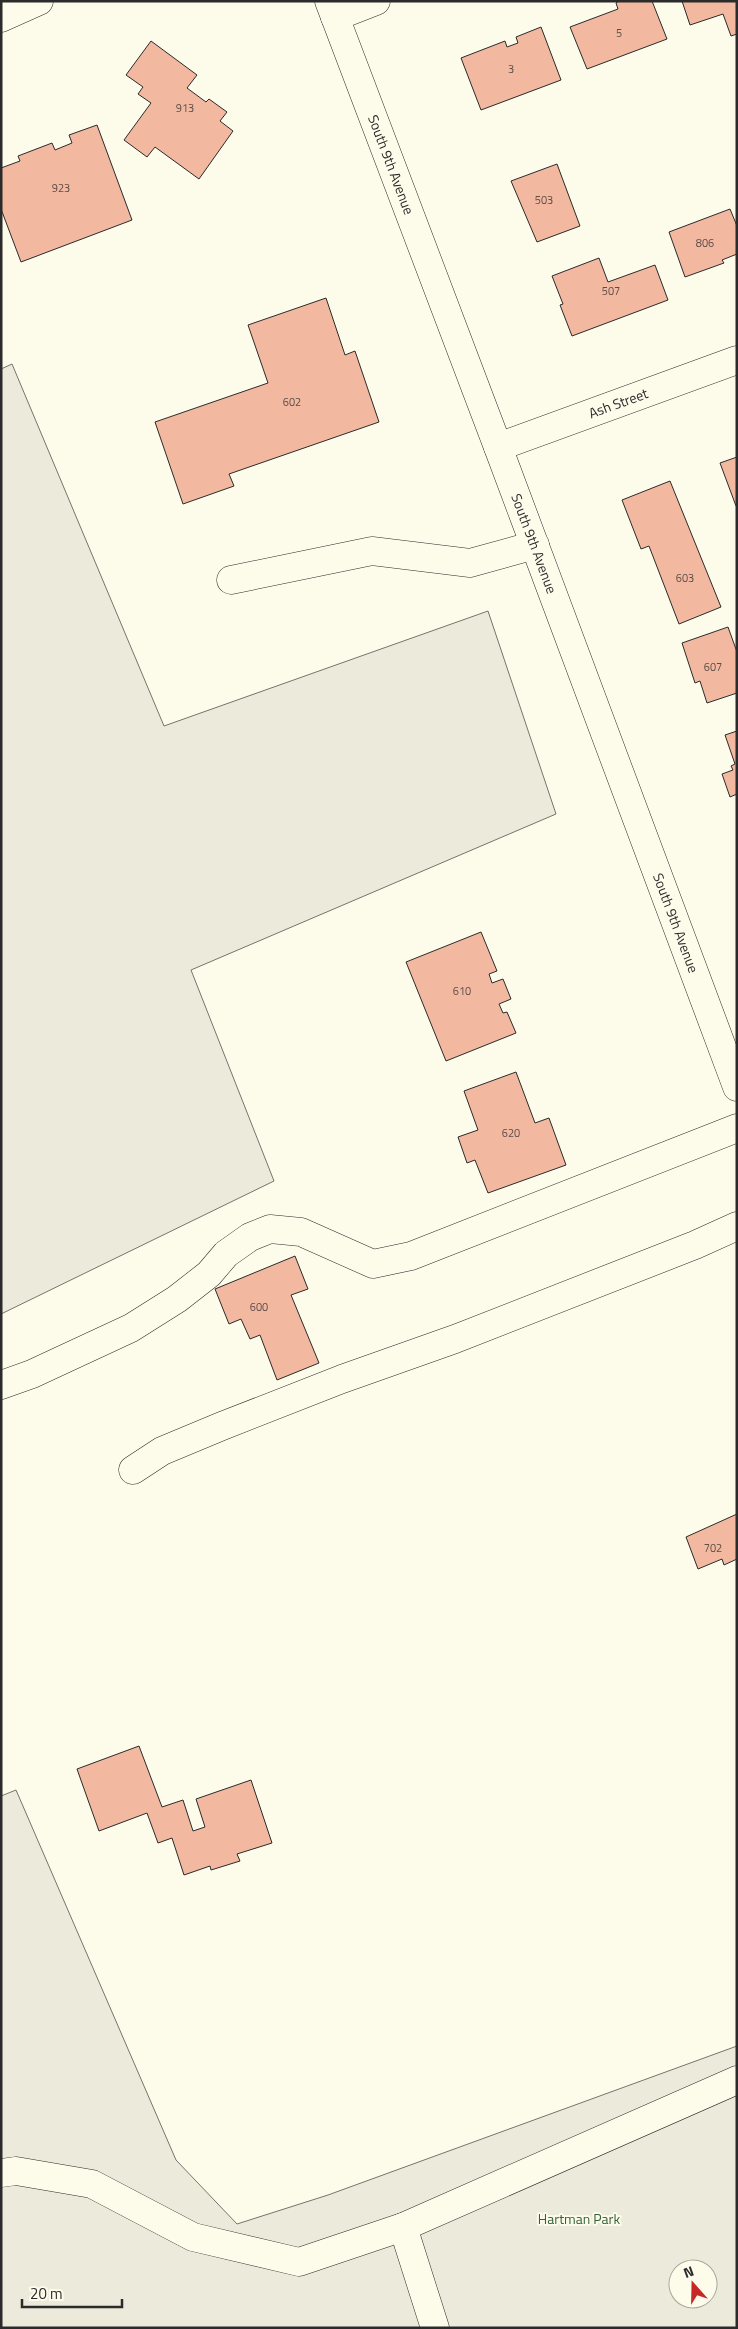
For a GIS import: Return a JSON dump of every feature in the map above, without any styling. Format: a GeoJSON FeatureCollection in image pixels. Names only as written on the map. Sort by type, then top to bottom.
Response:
{"type":"FeatureCollection","features":[{"type":"Feature","properties":{"kind":"street"},"geometry":{"type":"LineString","coordinates":[[1,18],[39,1]]}},
{"type":"Feature","properties":{"kind":"street"},"geometry":{"type":"LineString","coordinates":[[332,9],[376,1]]}},
{"type":"Feature","properties":{"kind":"street","name":"South 9th Avenue"},"geometry":{"type":"LineString","coordinates":[[332,9],[535,545],[737,1087]]}},
{"type":"Feature","properties":{"kind":"street","name":"Ash Street"},"geometry":{"type":"LineString","coordinates":[[498,447],[737,360]]}},
{"type":"Feature","properties":{"kind":"street"},"geometry":{"type":"LineString","coordinates":[[231,580],[372,551],[470,563],[535,545]]}},
{"type":"Feature","properties":{"kind":"street"},"geometry":{"type":"LineString","coordinates":[[1,1384],[32,1374],[131,1328],[177,1299],[208,1274],[226,1254],[250,1236],[270,1229],[301,1232],[373,1264],[388,1262],[411,1256],[737,1128]]}},
{"type":"Feature","properties":{"kind":"street"},"geometry":{"type":"LineString","coordinates":[[134,1470],[162,1451],[222,1426],[342,1379],[455,1339],[695,1245],[737,1226]]}},
{"type":"Feature","properties":{"kind":"street"},"geometry":{"type":"LineString","coordinates":[[1,2173],[16,2171],[92,2184],[193,2237],[299,2262],[403,2227],[737,2080]]}},
{"type":"Feature","properties":{"kind":"street"},"geometry":{"type":"LineString","coordinates":[[403,2227],[435,2328]]}},
{"type":"Feature","properties":{"kind":"green space"},"geometry":{"type":"Polygon","coordinates":[[[12,364],[164,726],[488,611],[556,814],[191,970],[274,1181],[1,1314],[1,369],[12,364]]]}},
{"type":"Feature","properties":{"kind":"green space","name":"Hartman Park"},"geometry":{"type":"Polygon","coordinates":[[[16,1790],[176,2160],[237,2224],[328,2195],[737,2046],[737,2328],[1,2328],[1,1796],[16,1790]]]}},
{"type":"Feature","properties":{"kind":"building"},"geometry":{"type":"Polygon","coordinates":[[[619,1],[652,1],[667,39],[587,69],[570,27],[618,9],[616,3],[619,1]]]}},
{"type":"Feature","properties":{"kind":"building"},"geometry":{"type":"Polygon","coordinates":[[[682,1],[737,1],[737,34],[731,36],[723,14],[690,25],[682,1]]]}},
{"type":"Feature","properties":{"kind":"building"},"geometry":{"type":"Polygon","coordinates":[[[541,27],[561,80],[481,110],[461,58],[505,41],[507,47],[518,43],[516,37],[541,27]]]}},
{"type":"Feature","properties":{"kind":"building"},"geometry":{"type":"Polygon","coordinates":[[[151,41],[197,75],[187,88],[206,102],[209,99],[227,112],[220,121],[233,131],[199,179],[155,147],[147,157],[124,140],[151,103],[138,94],[143,87],[126,75],[151,41]]]}},
{"type":"Feature","properties":{"kind":"building"},"geometry":{"type":"Polygon","coordinates":[[[97,125],[132,220],[21,262],[1,209],[1,168],[20,161],[18,156],[52,143],[55,150],[72,143],[69,135],[97,125]]]}},
{"type":"Feature","properties":{"kind":"building"},"geometry":{"type":"Polygon","coordinates":[[[557,164],[580,226],[537,242],[511,181],[557,164]]]}},
{"type":"Feature","properties":{"kind":"building"},"geometry":{"type":"Polygon","coordinates":[[[730,209],[737,226],[737,254],[722,260],[724,263],[685,277],[669,232],[730,209]]]}},
{"type":"Feature","properties":{"kind":"building"},"geometry":{"type":"Polygon","coordinates":[[[599,258],[608,282],[655,265],[668,300],[572,336],[560,305],[563,304],[552,276],[599,258]]]}},
{"type":"Feature","properties":{"kind":"building"},"geometry":{"type":"Polygon","coordinates":[[[326,298],[345,355],[355,351],[379,422],[229,474],[234,486],[183,504],[155,422],[268,383],[248,325],[326,298]]]}},
{"type":"Feature","properties":{"kind":"building"},"geometry":{"type":"Polygon","coordinates":[[[737,457],[737,505],[736,506],[720,463],[737,457]]]}},
{"type":"Feature","properties":{"kind":"building"},"geometry":{"type":"Polygon","coordinates":[[[670,481],[721,607],[679,624],[649,546],[641,549],[622,500],[670,481]]]}},
{"type":"Feature","properties":{"kind":"building"},"geometry":{"type":"Polygon","coordinates":[[[728,627],[737,652],[737,693],[707,703],[700,681],[695,683],[682,643],[728,627]]]}},
{"type":"Feature","properties":{"kind":"building"},"geometry":{"type":"Polygon","coordinates":[[[737,731],[737,794],[730,797],[722,774],[733,770],[731,766],[735,764],[725,735],[737,731]]]}},
{"type":"Feature","properties":{"kind":"building"},"geometry":{"type":"Polygon","coordinates":[[[481,932],[497,971],[489,974],[492,983],[503,979],[511,999],[499,1004],[503,1013],[507,1012],[516,1033],[446,1061],[406,962],[481,932]]]}},
{"type":"Feature","properties":{"kind":"building"},"geometry":{"type":"Polygon","coordinates":[[[516,1072],[535,1123],[549,1118],[566,1165],[488,1193],[475,1160],[467,1163],[458,1137],[478,1130],[464,1091],[516,1072]]]}},
{"type":"Feature","properties":{"kind":"building"},"geometry":{"type":"Polygon","coordinates":[[[295,1256],[308,1289],[291,1295],[319,1363],[277,1380],[260,1335],[250,1339],[241,1319],[229,1324],[215,1289],[295,1256]]]}},
{"type":"Feature","properties":{"kind":"building"},"geometry":{"type":"Polygon","coordinates":[[[737,1514],[737,1559],[724,1565],[722,1559],[698,1569],[686,1537],[737,1514]]]}},
{"type":"Feature","properties":{"kind":"building"},"geometry":{"type":"Polygon","coordinates":[[[139,1746],[162,1807],[183,1800],[193,1831],[205,1827],[196,1799],[251,1780],[272,1843],[237,1854],[240,1861],[211,1870],[210,1866],[184,1875],[172,1838],[158,1843],[147,1813],[99,1831],[77,1769],[139,1746]]]}}]}
